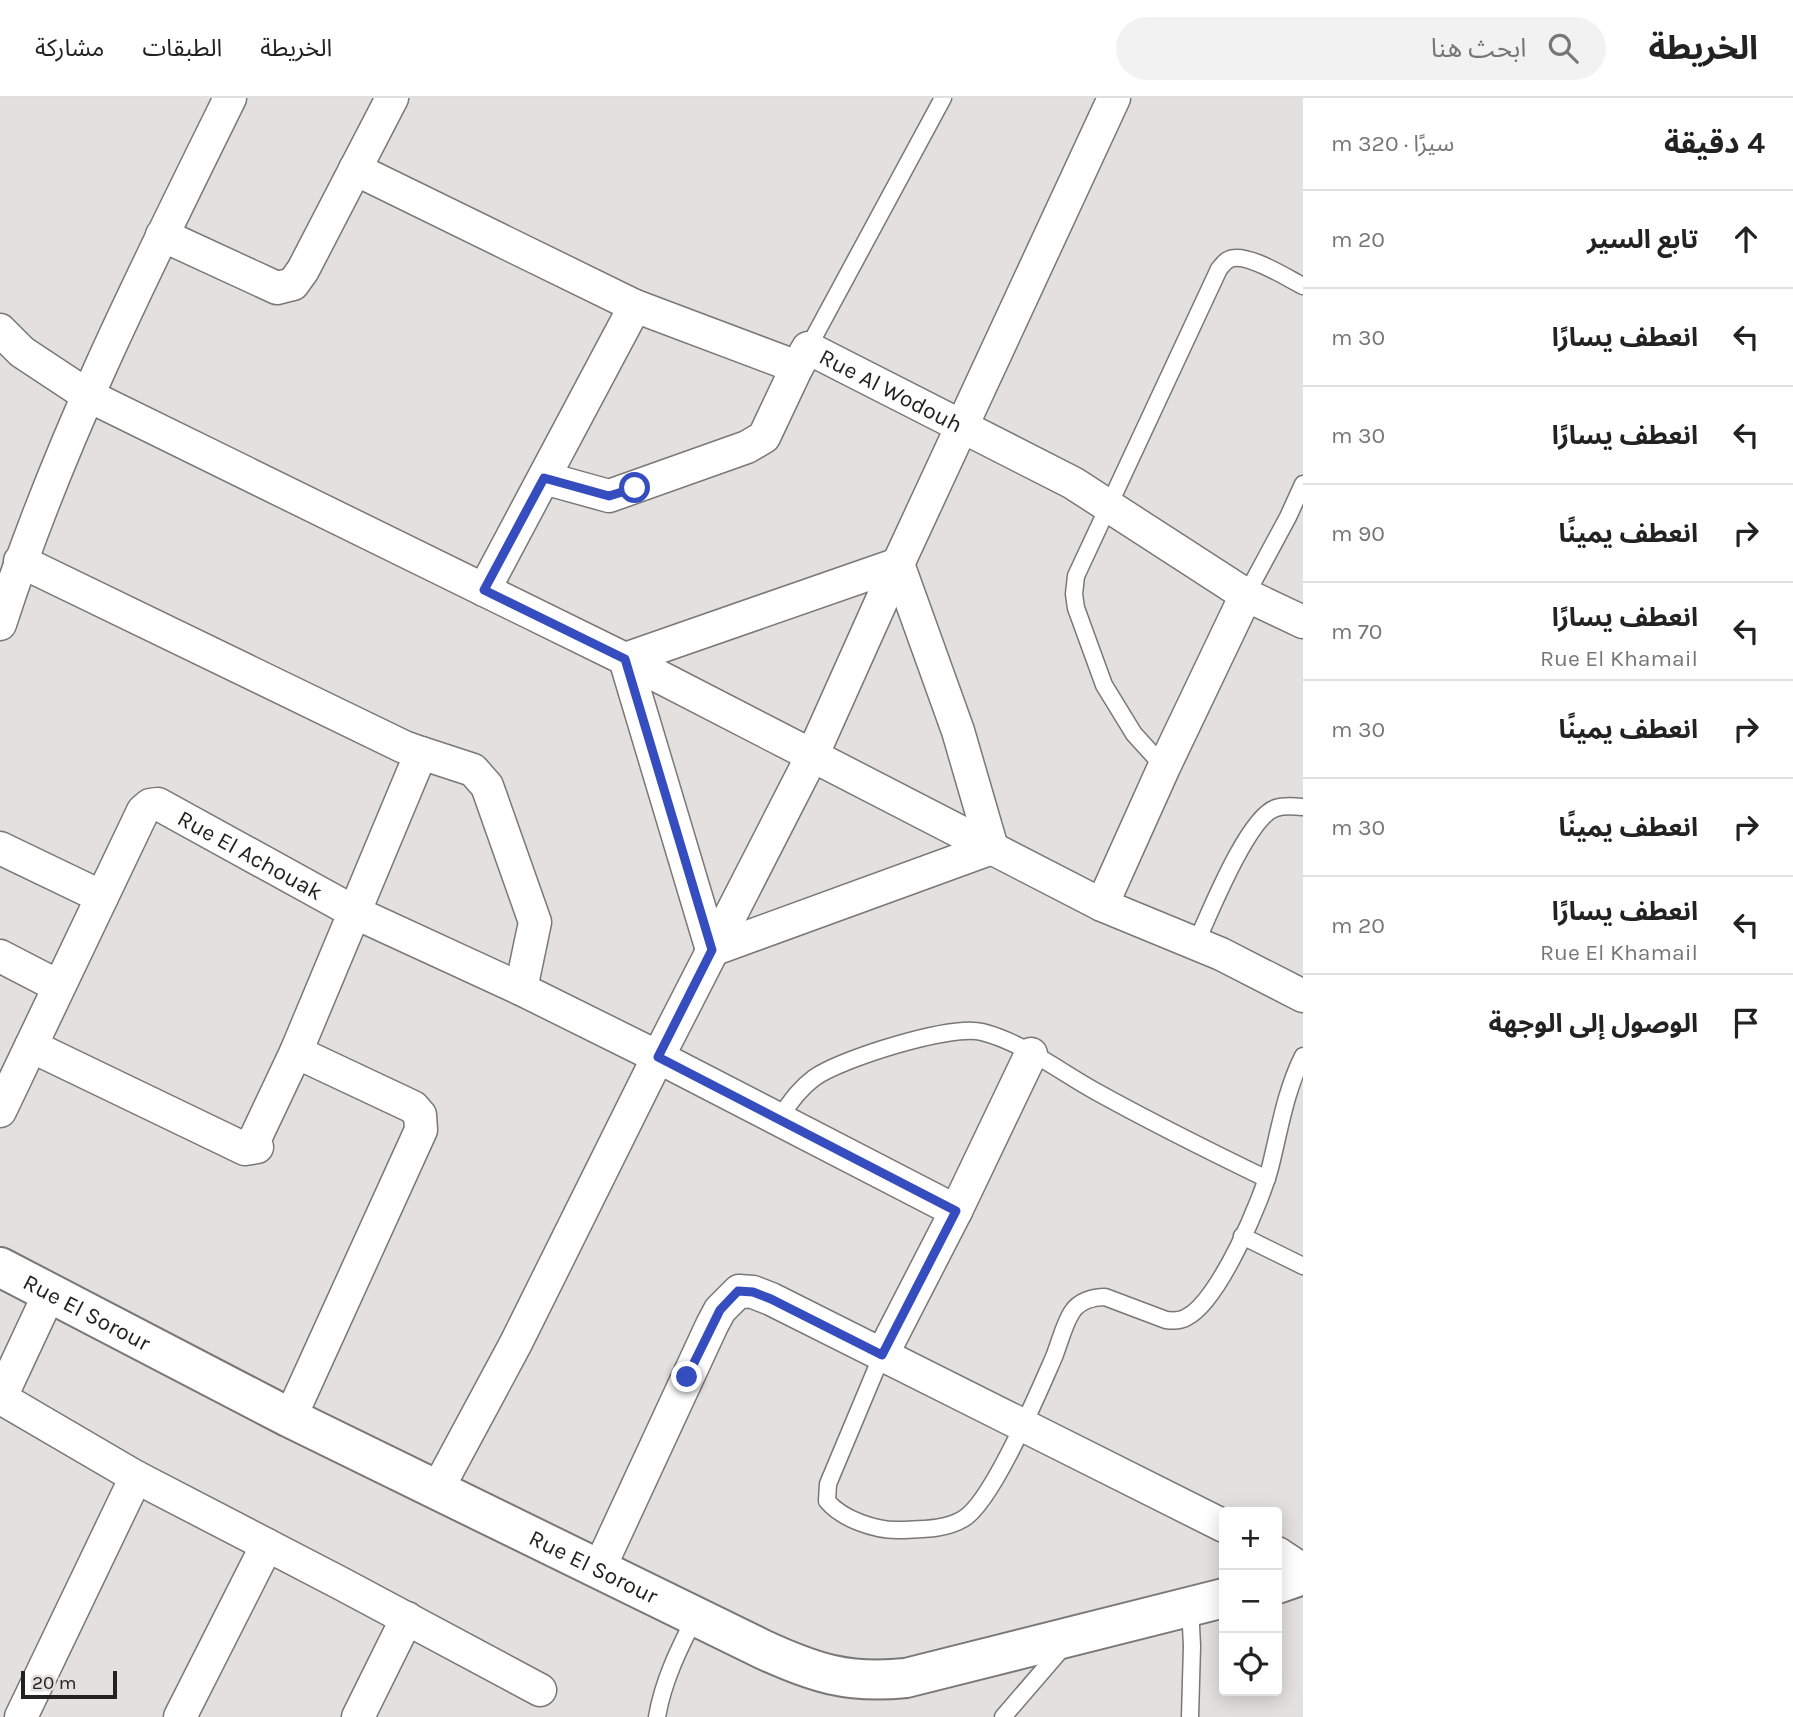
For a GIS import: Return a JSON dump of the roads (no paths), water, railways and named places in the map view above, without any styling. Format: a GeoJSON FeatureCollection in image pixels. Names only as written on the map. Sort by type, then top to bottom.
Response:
{"type":"FeatureCollection","features":[{"type":"Feature","properties":{"kind":"street"},"geometry":{"type":"LineString","coordinates":[[0,624],[20,561],[87,395],[230,98]]}},
{"type":"Feature","properties":{"kind":"street"},"geometry":{"type":"LineString","coordinates":[[162,236],[277,288],[293,284],[303,271],[392,98]]}},
{"type":"Feature","properties":{"kind":"street"},"geometry":{"type":"LineString","coordinates":[[437,1490],[522,1331],[812,756],[1114,98]]}},
{"type":"Feature","properties":{"kind":"street","name":"Rue Al Wodouh"},"geometry":{"type":"LineString","coordinates":[[355,169],[635,306],[803,358],[962,427],[1073,483],[1246,595],[1303,622]]}},
{"type":"Feature","properties":{"kind":"street"},"geometry":{"type":"LineString","coordinates":[[484,590],[635,306]]}},
{"type":"Feature","properties":{"kind":"street"},"geometry":{"type":"LineString","coordinates":[[0,330],[22,352],[87,395],[625,659],[1102,905],[1196,943],[1303,996]]}},
{"type":"Feature","properties":{"kind":"street"},"geometry":{"type":"LineString","coordinates":[[544,478],[609,496],[747,447],[764,437],[803,358]]}},
{"type":"Feature","properties":{"kind":"street"},"geometry":{"type":"LineString","coordinates":[[20,561],[391,741],[473,770],[486,786],[535,922],[521,989]]}},
{"type":"Feature","properties":{"kind":"street"},"geometry":{"type":"LineString","coordinates":[[625,659],[898,564]]}},
{"type":"Feature","properties":{"kind":"street"},"geometry":{"type":"LineString","coordinates":[[898,564],[958,731],[992,848]]}},
{"type":"Feature","properties":{"kind":"street"},"geometry":{"type":"LineString","coordinates":[[1102,905],[1246,595]]}},
{"type":"Feature","properties":{"kind":"street"},"geometry":{"type":"LineString","coordinates":[[625,659],[712,950]]}},
{"type":"Feature","properties":{"kind":"street"},"geometry":{"type":"LineString","coordinates":[[32,1046],[245,1149],[257,1147],[254,1141],[296,1052],[422,753]]}},
{"type":"Feature","properties":{"kind":"street","name":"Rue El Achouak"},"geometry":{"type":"LineString","coordinates":[[0,1111],[143,811],[150,805],[158,804],[356,913],[521,989],[658,1057],[956,1211]]}},
{"type":"Feature","properties":{"kind":"street"},"geometry":{"type":"LineString","coordinates":[[0,848],[102,897]]}},
{"type":"Feature","properties":{"kind":"street"},"geometry":{"type":"LineString","coordinates":[[712,950],[992,848]]}},
{"type":"Feature","properties":{"kind":"street"},"geometry":{"type":"LineString","coordinates":[[0,956],[58,986]]}},
{"type":"Feature","properties":{"kind":"street"},"geometry":{"type":"LineString","coordinates":[[290,1418],[421,1130],[421,1115],[413,1107],[296,1052]]}},
{"type":"Feature","properties":{"kind":"street"},"geometry":{"type":"LineString","coordinates":[[882,1355],[956,1211],[1031,1054]]}},
{"type":"Feature","properties":{"kind":"street","name":"Rue El Sorour"},"geometry":{"type":"LineString","coordinates":[[0,1267],[290,1418],[793,1663],[855,1680],[906,1678],[1207,1602]]}},
{"type":"Feature","properties":{"kind":"street"},"geometry":{"type":"LineString","coordinates":[[598,1569],[712,1325],[720,1310],[738,1291],[753,1292],[1219,1524]]}},
{"type":"Feature","properties":{"kind":"street"},"geometry":{"type":"LineString","coordinates":[[50,1292],[0,1399],[136,1477],[540,1690]]}},
{"type":"Feature","properties":{"kind":"street"},"geometry":{"type":"LineString","coordinates":[[21,1717],[136,1477]]}},
{"type":"Feature","properties":{"kind":"street"},"geometry":{"type":"LineString","coordinates":[[180,1717],[267,1545]]}},
{"type":"Feature","properties":{"kind":"street"},"geometry":{"type":"LineString","coordinates":[[1282,1556],[1303,1570]]}},
{"type":"Feature","properties":{"kind":"street"},"geometry":{"type":"LineString","coordinates":[[1282,1582],[1303,1575]]}},
{"type":"Feature","properties":{"kind":"street"},"geometry":{"type":"LineString","coordinates":[[358,1717],[407,1618]]}},
{"type":"Feature","properties":{"kind":"lane"},"geometry":{"type":"LineString","coordinates":[[803,358],[943,98]]}},
{"type":"Feature","properties":{"kind":"lane"},"geometry":{"type":"LineString","coordinates":[[1164,767],[1134,734],[1104,685],[1076,608],[1076,576],[1219,269],[1228,260],[1237,258],[1254,261],[1303,286]]}},
{"type":"Feature","properties":{"kind":"lane"},"geometry":{"type":"LineString","coordinates":[[1246,595],[1303,484]]}},
{"type":"Feature","properties":{"kind":"lane"},"geometry":{"type":"LineString","coordinates":[[1196,943],[1243,845],[1261,817],[1275,808],[1303,807]]}},
{"type":"Feature","properties":{"kind":"lane"},"geometry":{"type":"LineString","coordinates":[[779,1118],[798,1092],[828,1069],[934,1035],[978,1031],[1031,1054],[1096,1092],[1266,1179]]}},
{"type":"Feature","properties":{"kind":"lane"},"geometry":{"type":"LineString","coordinates":[[882,1355],[828,1484],[827,1501],[835,1511],[892,1531],[933,1529],[962,1521],[976,1510],[989,1490],[1022,1425],[1073,1311],[1082,1302],[1094,1297],[1105,1297],[1166,1320],[1177,1321],[1189,1317],[1212,1292],[1231,1260],[1266,1179],[1285,1103],[1303,1056]]}},
{"type":"Feature","properties":{"kind":"lane"},"geometry":{"type":"LineString","coordinates":[[1242,1236],[1303,1266]]}},
{"type":"Feature","properties":{"kind":"lane"},"geometry":{"type":"LineString","coordinates":[[1190,1717],[1192,1646],[1207,1602]]}},
{"type":"Feature","properties":{"kind":"lane"},"geometry":{"type":"LineString","coordinates":[[657,1717],[666,1683],[695,1617]]}},
{"type":"Feature","properties":{"kind":"lane"},"geometry":{"type":"LineString","coordinates":[[1003,1717],[1073,1636]]}}]}
